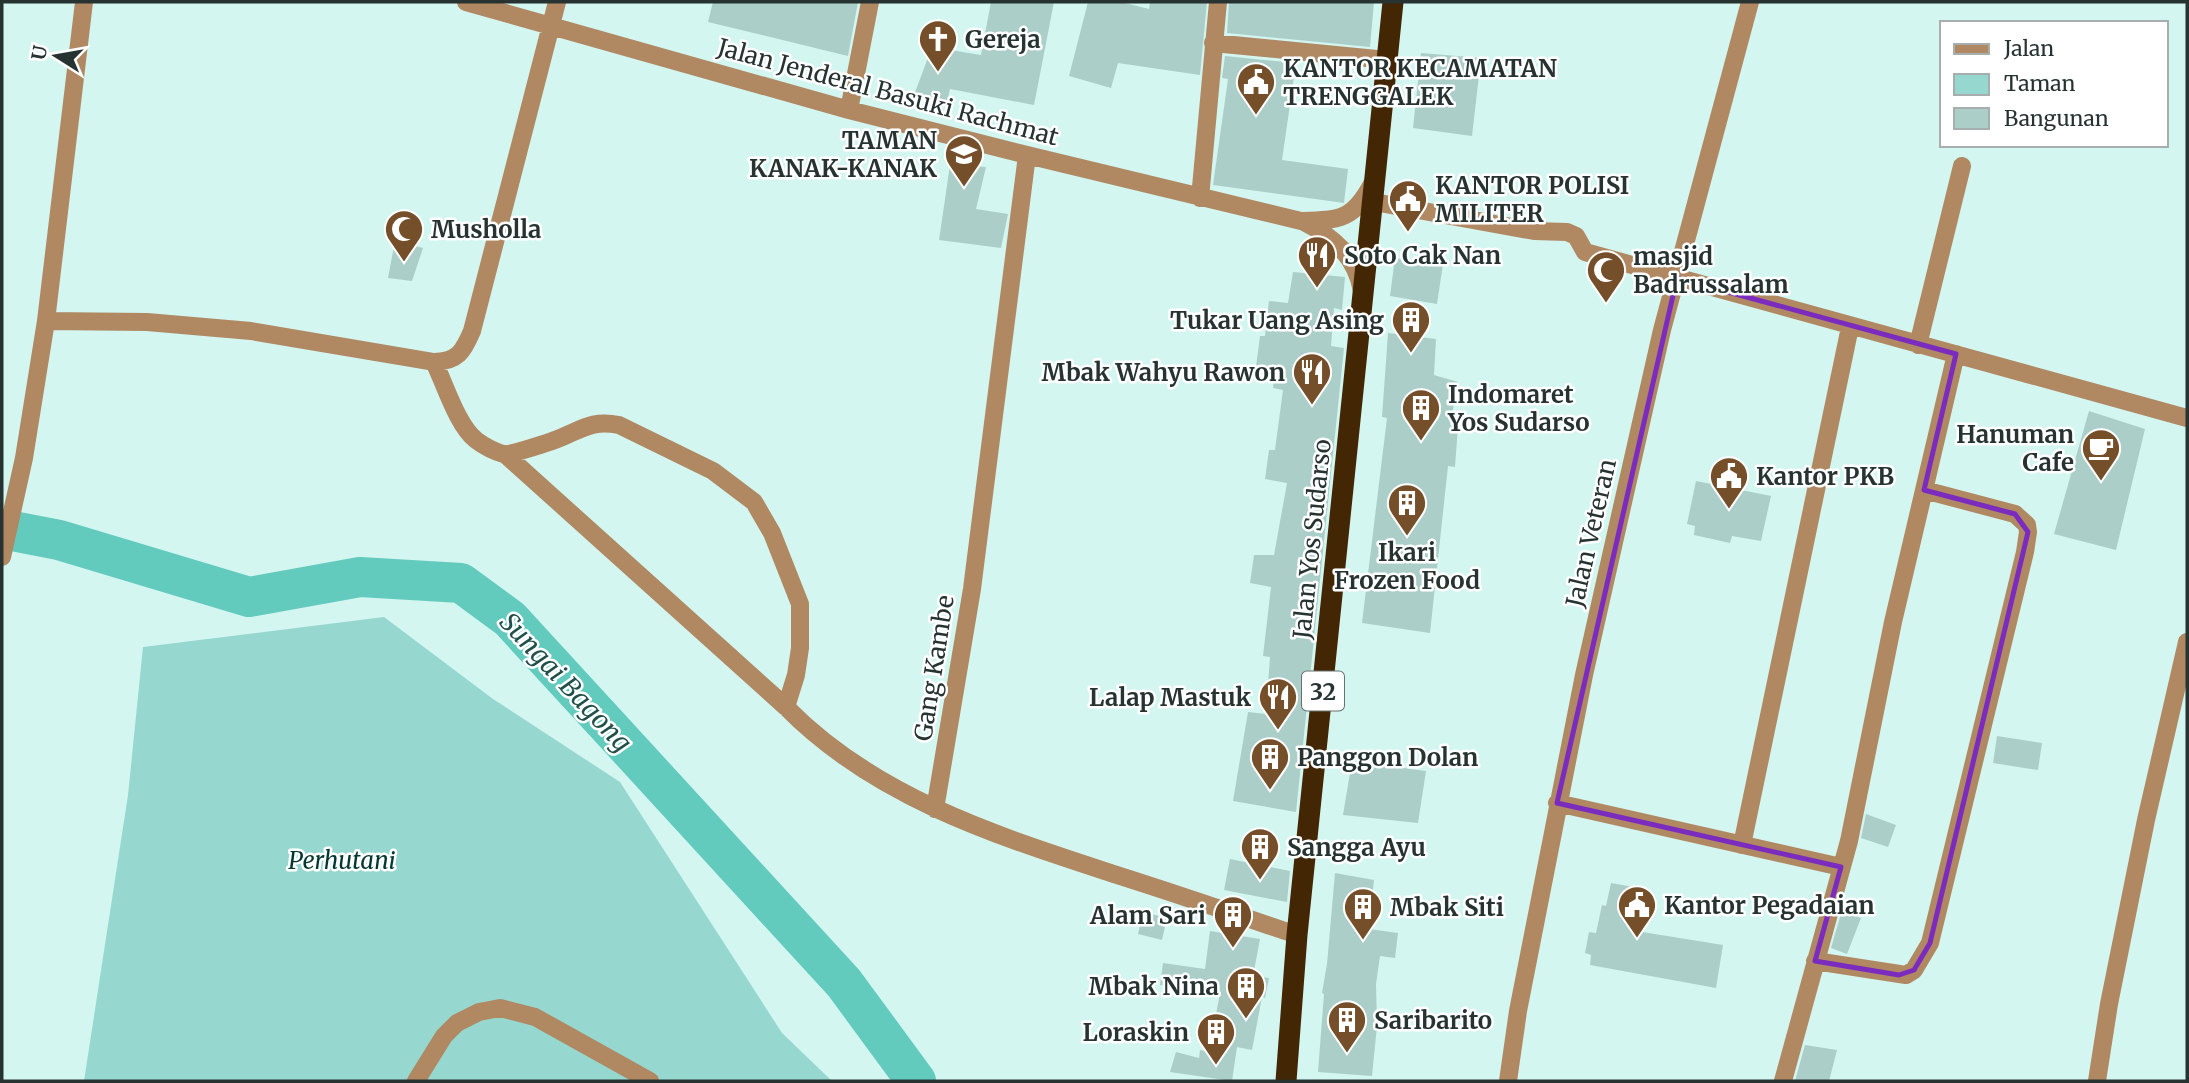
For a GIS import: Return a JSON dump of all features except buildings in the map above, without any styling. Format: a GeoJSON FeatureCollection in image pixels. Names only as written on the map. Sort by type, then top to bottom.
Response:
{"type":"FeatureCollection","features":[{"type":"Feature","properties":{"kind":"highway","name":"Jalan Yos Sudarso"},"geometry":{"type":"LineString","coordinates":[[1286,1081],[1297,935],[1393,2]]}},
{"type":"Feature","properties":{"kind":"street"},"geometry":{"type":"LineString","coordinates":[[2,557],[21,474],[46,321],[84,2]]}},
{"type":"Feature","properties":{"kind":"street","name":"Jalan Jenderal Basuki Rachmat"},"geometry":{"type":"LineString","coordinates":[[466,2],[849,110],[1301,221]]}},
{"type":"Feature","properties":{"kind":"street"},"geometry":{"type":"LineString","coordinates":[[46,321],[147,322],[251,331],[434,362],[461,354],[472,331],[557,2]]}},
{"type":"Feature","properties":{"kind":"street"},"geometry":{"type":"LineString","coordinates":[[849,110],[870,2]]}},
{"type":"Feature","properties":{"kind":"street"},"geometry":{"type":"LineString","coordinates":[[1200,198],[1218,2]]}},
{"type":"Feature","properties":{"kind":"street","name":"Jalan Veteran"},"geometry":{"type":"LineString","coordinates":[[1508,1081],[1518,1011],[1584,675],[1662,330],[1750,2]]}},
{"type":"Feature","properties":{"kind":"street"},"geometry":{"type":"LineString","coordinates":[[1213,43],[1387,60]]}},
{"type":"Feature","properties":{"kind":"street","name":"Gang Kambe"},"geometry":{"type":"LineString","coordinates":[[935,809],[972,589],[1027,155]]}},
{"type":"Feature","properties":{"kind":"street"},"geometry":{"type":"LineString","coordinates":[[1918,345],[1962,166]]}},
{"type":"Feature","properties":{"kind":"street"},"geometry":{"type":"LineString","coordinates":[[1301,221],[1333,220],[1349,215],[1363,202],[1377,175]]}},
{"type":"Feature","properties":{"kind":"street"},"geometry":{"type":"LineString","coordinates":[[1374,202],[1534,230],[1567,233],[1576,236],[1585,252],[2187,418]]}},
{"type":"Feature","properties":{"kind":"street"},"geometry":{"type":"LineString","coordinates":[[1301,221],[1324,232],[1345,252],[1359,275],[1363,301]]}},
{"type":"Feature","properties":{"kind":"street"},"geometry":{"type":"LineString","coordinates":[[1741,845],[1850,327]]}},
{"type":"Feature","properties":{"kind":"street"},"geometry":{"type":"LineString","coordinates":[[1783,1081],[1853,823],[1893,622],[1956,354]]}},
{"type":"Feature","properties":{"kind":"street"},"geometry":{"type":"LineString","coordinates":[[434,362],[467,431],[476,440],[506,455],[805,726],[861,770],[935,809],[1027,846],[1297,935]]}},
{"type":"Feature","properties":{"kind":"street"},"geometry":{"type":"LineString","coordinates":[[506,455],[559,438],[589,424],[604,422],[620,425],[713,471],[754,502],[772,533],[800,604],[800,648],[796,675],[786,707]]}},
{"type":"Feature","properties":{"kind":"street"},"geometry":{"type":"LineString","coordinates":[[1815,961],[1906,975],[1914,970],[1930,943],[2025,552],[2028,532],[2026,525],[2015,514],[1924,490]]}},
{"type":"Feature","properties":{"kind":"street"},"geometry":{"type":"LineString","coordinates":[[2097,1081],[2109,1004],[2146,820],[2187,642]]}},
{"type":"Feature","properties":{"kind":"street"},"geometry":{"type":"LineString","coordinates":[[1558,803],[1841,867]]}},
{"type":"Feature","properties":{"kind":"street"},"geometry":{"type":"LineString","coordinates":[[416,1081],[444,1036],[457,1023],[479,1012],[500,1008],[535,1017],[650,1081]]}},
{"type":"Feature","properties":{"kind":"highlighted area"},"geometry":{"type":"Polygon","coordinates":[[[1677,278],[1956,354],[1924,490],[2015,514],[2028,532],[1930,943],[1914,970],[1899,975],[1815,961],[1841,867],[1557,803],[1677,278]]]}},
{"type":"Feature","properties":{"kind":"green space","name":"Perhutani"},"geometry":{"type":"Polygon","coordinates":[[[384,617],[493,699],[620,782],[782,1033],[832,1081],[84,1081],[128,795],[143,647],[384,617]]]}},
{"type":"Feature","properties":{"kind":"waterway","name":"Sungai Bagong"},"geometry":{"type":"LineString","coordinates":[[2,529],[59,540],[249,597],[360,577],[461,583],[510,619],[844,983],[916,1081]]}},
{"type":"Feature","properties":{"kind":"place","name":"Gereja"},"geometry":{"type":"Point","coordinates":[938,73]}},
{"type":"Feature","properties":{"kind":"place","name":"KANTOR KECAMATAN TRENGGALEK"},"geometry":{"type":"Point","coordinates":[1256,116]}},
{"type":"Feature","properties":{"kind":"place","name":"TAMAN KANAK-KANAK"},"geometry":{"type":"Point","coordinates":[964,188]}},
{"type":"Feature","properties":{"kind":"place","name":"KANTOR POLISI MILITER"},"geometry":{"type":"Point","coordinates":[1408,233]}},
{"type":"Feature","properties":{"kind":"place","name":"Musholla"},"geometry":{"type":"Point","coordinates":[404,263]}},
{"type":"Feature","properties":{"kind":"place","name":"Soto Cak Nan"},"geometry":{"type":"Point","coordinates":[1317,289]}},
{"type":"Feature","properties":{"kind":"place","name":"masjid Badrussalam"},"geometry":{"type":"Point","coordinates":[1606,304]}},
{"type":"Feature","properties":{"kind":"place","name":"Tukar Uang Asing"},"geometry":{"type":"Point","coordinates":[1411,354]}},
{"type":"Feature","properties":{"kind":"place","name":"Mbak Wahyu Rawon"},"geometry":{"type":"Point","coordinates":[1312,406]}},
{"type":"Feature","properties":{"kind":"place","name":"Indomaret Yos Sudarso"},"geometry":{"type":"Point","coordinates":[1421,442]}},
{"type":"Feature","properties":{"kind":"place","name":"Hanuman Cafe"},"geometry":{"type":"Point","coordinates":[2101,482]}},
{"type":"Feature","properties":{"kind":"place","name":"Kantor PKB"},"geometry":{"type":"Point","coordinates":[1729,510]}},
{"type":"Feature","properties":{"kind":"place","name":"Ikari Frozen Food"},"geometry":{"type":"Point","coordinates":[1407,537]}},
{"type":"Feature","properties":{"kind":"place","name":"Lalap Mastuk"},"geometry":{"type":"Point","coordinates":[1278,731]}},
{"type":"Feature","properties":{"kind":"place","name":"Panggon Dolan"},"geometry":{"type":"Point","coordinates":[1270,791]}},
{"type":"Feature","properties":{"kind":"place","name":"Sangga Ayu"},"geometry":{"type":"Point","coordinates":[1260,881]}},
{"type":"Feature","properties":{"kind":"place","name":"Kantor Pegadaian"},"geometry":{"type":"Point","coordinates":[1637,939]}},
{"type":"Feature","properties":{"kind":"place","name":"Mbak Siti"},"geometry":{"type":"Point","coordinates":[1363,941]}},
{"type":"Feature","properties":{"kind":"place","name":"Alam Sari"},"geometry":{"type":"Point","coordinates":[1233,949]}},
{"type":"Feature","properties":{"kind":"place","name":"Mbak Nina"},"geometry":{"type":"Point","coordinates":[1246,1020]}},
{"type":"Feature","properties":{"kind":"place","name":"Saribarito"},"geometry":{"type":"Point","coordinates":[1347,1054]}},
{"type":"Feature","properties":{"kind":"place","name":"Loraskin"},"geometry":{"type":"Point","coordinates":[1216,1066]}}]}
